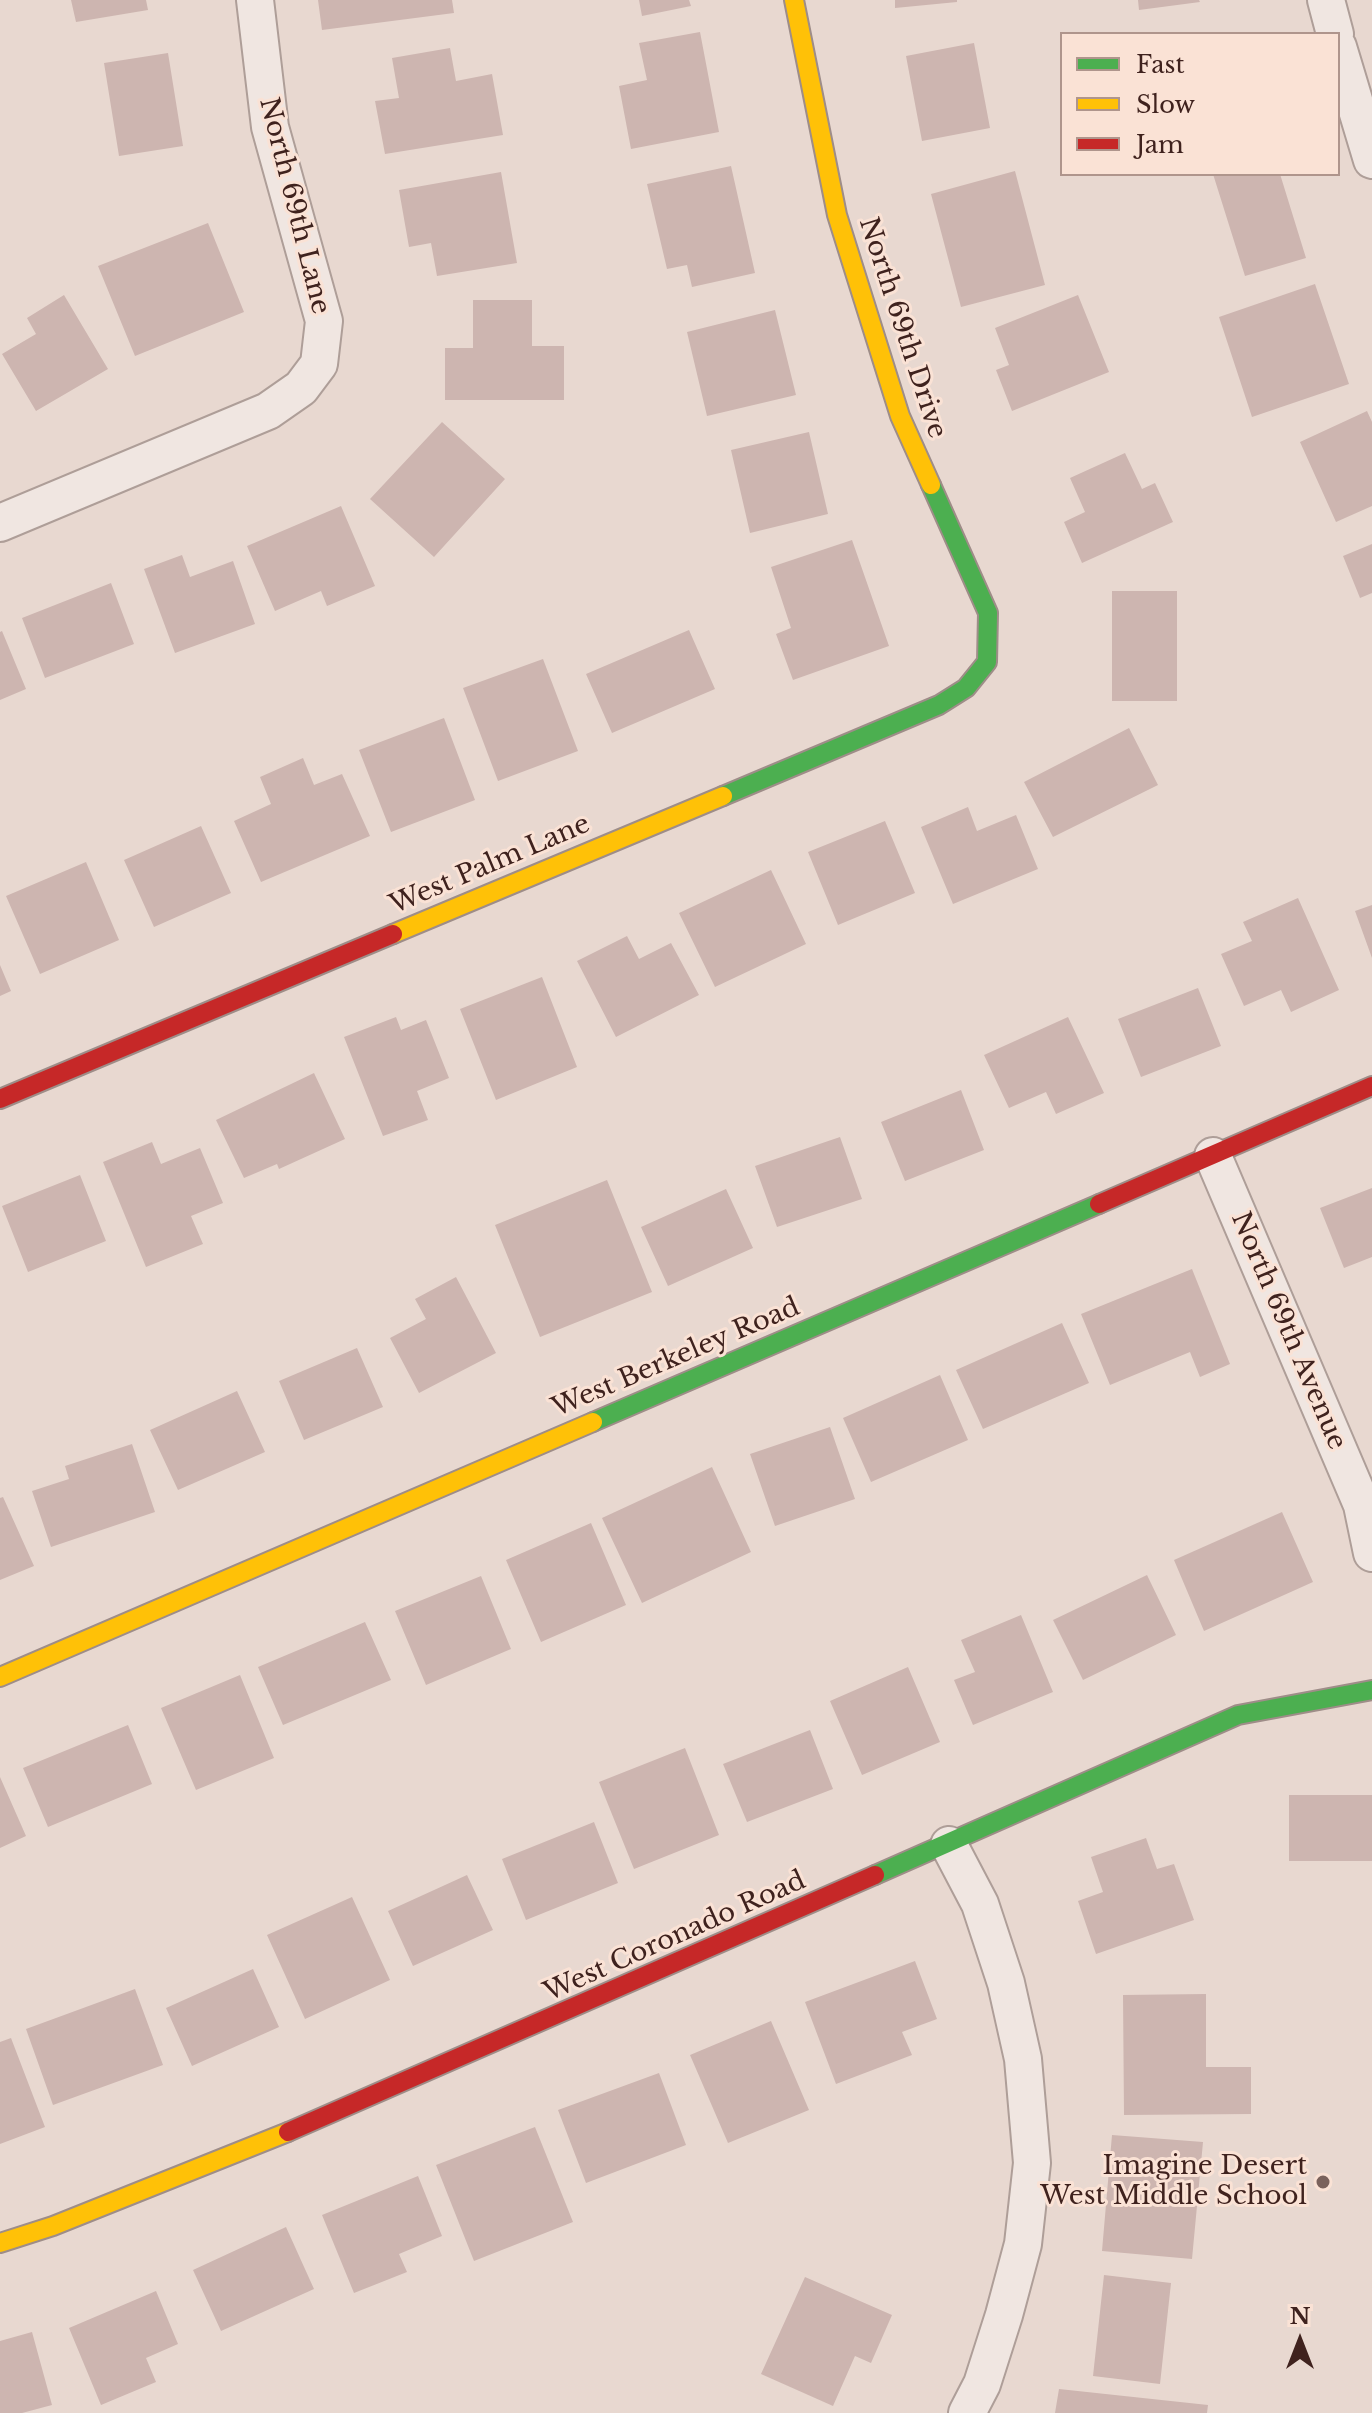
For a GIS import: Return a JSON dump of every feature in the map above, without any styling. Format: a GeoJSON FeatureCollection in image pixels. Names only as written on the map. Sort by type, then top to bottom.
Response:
{"type":"FeatureCollection","features":[{"type":"Feature","properties":{"kind":"street","name":"North 69th Lane"},"geometry":{"type":"LineString","coordinates":[[0,523],[268,411],[301,388],[319,364],[324,321],[270,127],[255,0]]}},
{"type":"Feature","properties":{"kind":"street","name":"North 69th Drive"},"geometry":{"type":"LineString","coordinates":[[794,0],[837,215],[900,416],[988,613],[987,662]]}},
{"type":"Feature","properties":{"kind":"street"},"geometry":{"type":"LineString","coordinates":[[1326,0],[1334,32]]}},
{"type":"Feature","properties":{"kind":"street"},"geometry":{"type":"LineString","coordinates":[[1340,54],[1372,160]]}},
{"type":"Feature","properties":{"kind":"street","name":"West Palm Lane"},"geometry":{"type":"LineString","coordinates":[[0,1099],[939,705],[966,688],[987,662]]}},
{"type":"Feature","properties":{"kind":"street","name":"West Berkeley Road"},"geometry":{"type":"LineString","coordinates":[[0,1677],[1372,1086]]}},
{"type":"Feature","properties":{"kind":"street","name":"North 69th Avenue"},"geometry":{"type":"LineString","coordinates":[[1213,1156],[1362,1505],[1372,1553]]}},
{"type":"Feature","properties":{"kind":"street","name":"West Coronado Road"},"geometry":{"type":"LineString","coordinates":[[0,2243],[53,2226],[326,2117],[1238,1715],[1372,1690]]}},
{"type":"Feature","properties":{"kind":"street"},"geometry":{"type":"LineString","coordinates":[[949,1845],[980,1904],[1006,1983],[1023,2059],[1032,2163],[1023,2244],[1000,2329],[967,2413]]}},
{"type":"Feature","properties":{"kind":"building"},"geometry":{"type":"Polygon","coordinates":[[[71,0],[146,0],[148,10],[76,22],[71,0]]]}},
{"type":"Feature","properties":{"kind":"building"},"geometry":{"type":"Polygon","coordinates":[[[318,0],[452,0],[454,13],[322,30],[318,0]]]}},
{"type":"Feature","properties":{"kind":"building"},"geometry":{"type":"Polygon","coordinates":[[[639,0],[689,0],[691,6],[642,16],[639,0]]]}},
{"type":"Feature","properties":{"kind":"building"},"geometry":{"type":"Polygon","coordinates":[[[895,0],[957,0],[957,2],[895,8],[895,0]]]}},
{"type":"Feature","properties":{"kind":"building"},"geometry":{"type":"Polygon","coordinates":[[[1138,0],[1199,0],[1200,2],[1139,10],[1138,0]]]}},
{"type":"Feature","properties":{"kind":"building"},"geometry":{"type":"Polygon","coordinates":[[[700,32],[719,132],[631,149],[619,86],[647,80],[639,43],[700,32]]]}},
{"type":"Feature","properties":{"kind":"building"},"geometry":{"type":"Polygon","coordinates":[[[974,43],[990,128],[922,141],[906,56],[974,43]]]}},
{"type":"Feature","properties":{"kind":"building"},"geometry":{"type":"Polygon","coordinates":[[[450,48],[456,81],[492,74],[503,135],[385,154],[375,101],[399,98],[392,58],[450,48]]]}},
{"type":"Feature","properties":{"kind":"building"},"geometry":{"type":"Polygon","coordinates":[[[168,53],[183,146],[119,156],[104,63],[168,53]]]}},
{"type":"Feature","properties":{"kind":"building"},"geometry":{"type":"Polygon","coordinates":[[[731,166],[755,273],[692,287],[687,265],[667,269],[647,184],[731,166]]]}},
{"type":"Feature","properties":{"kind":"building"},"geometry":{"type":"Polygon","coordinates":[[[1015,171],[1045,285],[961,307],[931,194],[1015,171]]]}},
{"type":"Feature","properties":{"kind":"building"},"geometry":{"type":"Polygon","coordinates":[[[501,172],[517,263],[437,276],[431,243],[409,247],[399,190],[501,172]]]}},
{"type":"Feature","properties":{"kind":"building"},"geometry":{"type":"Polygon","coordinates":[[[1214,176],[1281,176],[1306,258],[1245,276],[1214,176]]]}},
{"type":"Feature","properties":{"kind":"building"},"geometry":{"type":"Polygon","coordinates":[[[208,223],[244,312],[135,356],[98,266],[208,223]]]}},
{"type":"Feature","properties":{"kind":"building"},"geometry":{"type":"Polygon","coordinates":[[[1315,284],[1349,384],[1252,417],[1219,317],[1315,284]]]}},
{"type":"Feature","properties":{"kind":"building"},"geometry":{"type":"Polygon","coordinates":[[[64,295],[108,369],[36,411],[2,354],[36,334],[27,318],[64,295]]]}},
{"type":"Feature","properties":{"kind":"building"},"geometry":{"type":"Polygon","coordinates":[[[1078,295],[1109,372],[1012,411],[996,370],[1009,365],[995,328],[1078,295]]]}},
{"type":"Feature","properties":{"kind":"building"},"geometry":{"type":"Polygon","coordinates":[[[473,300],[532,300],[532,346],[564,346],[564,400],[445,400],[445,348],[473,348],[473,300]]]}},
{"type":"Feature","properties":{"kind":"building"},"geometry":{"type":"Polygon","coordinates":[[[775,310],[796,395],[707,416],[687,332],[775,310]]]}},
{"type":"Feature","properties":{"kind":"building"},"geometry":{"type":"Polygon","coordinates":[[[1367,411],[1372,422],[1372,506],[1336,522],[1300,442],[1367,411]]]}},
{"type":"Feature","properties":{"kind":"building"},"geometry":{"type":"Polygon","coordinates":[[[442,422],[505,479],[434,557],[370,499],[442,422]]]}},
{"type":"Feature","properties":{"kind":"building"},"geometry":{"type":"Polygon","coordinates":[[[809,432],[828,514],[750,533],[731,450],[809,432]]]}},
{"type":"Feature","properties":{"kind":"building"},"geometry":{"type":"Polygon","coordinates":[[[1125,453],[1142,489],[1155,483],[1173,522],[1082,563],[1064,522],[1085,512],[1070,478],[1125,453]]]}},
{"type":"Feature","properties":{"kind":"building"},"geometry":{"type":"Polygon","coordinates":[[[341,506],[375,586],[327,606],[321,591],[275,611],[247,546],[341,506]]]}},
{"type":"Feature","properties":{"kind":"building"},"geometry":{"type":"Polygon","coordinates":[[[852,540],[889,646],[793,680],[776,634],[791,628],[771,567],[852,540]]]}},
{"type":"Feature","properties":{"kind":"building"},"geometry":{"type":"Polygon","coordinates":[[[1372,544],[1372,593],[1360,598],[1343,556],[1372,544]]]}},
{"type":"Feature","properties":{"kind":"building"},"geometry":{"type":"Polygon","coordinates":[[[182,555],[190,577],[233,561],[255,624],[175,653],[144,569],[182,555]]]}},
{"type":"Feature","properties":{"kind":"building"},"geometry":{"type":"Polygon","coordinates":[[[111,583],[134,644],[45,678],[22,618],[111,583]]]}},
{"type":"Feature","properties":{"kind":"building"},"geometry":{"type":"Polygon","coordinates":[[[1112,591],[1177,591],[1177,701],[1112,701],[1112,591]]]}},
{"type":"Feature","properties":{"kind":"building"},"geometry":{"type":"Polygon","coordinates":[[[689,630],[715,689],[612,733],[586,674],[689,630]]]}},
{"type":"Feature","properties":{"kind":"building"},"geometry":{"type":"Polygon","coordinates":[[[0,632],[26,689],[0,700],[0,632]]]}},
{"type":"Feature","properties":{"kind":"building"},"geometry":{"type":"Polygon","coordinates":[[[543,659],[578,751],[498,781],[463,688],[543,659]]]}},
{"type":"Feature","properties":{"kind":"building"},"geometry":{"type":"Polygon","coordinates":[[[444,718],[475,800],[391,832],[359,750],[444,718]]]}},
{"type":"Feature","properties":{"kind":"building"},"geometry":{"type":"Polygon","coordinates":[[[1129,728],[1158,785],[1053,837],[1024,782],[1129,728]]]}},
{"type":"Feature","properties":{"kind":"building"},"geometry":{"type":"Polygon","coordinates":[[[303,758],[314,785],[342,774],[370,836],[261,882],[234,821],[271,804],[260,777],[303,758]]]}},
{"type":"Feature","properties":{"kind":"building"},"geometry":{"type":"Polygon","coordinates":[[[968,807],[977,831],[1016,815],[1038,869],[953,904],[921,827],[968,807]]]}},
{"type":"Feature","properties":{"kind":"building"},"geometry":{"type":"Polygon","coordinates":[[[885,821],[915,893],[838,925],[808,852],[885,821]]]}},
{"type":"Feature","properties":{"kind":"building"},"geometry":{"type":"Polygon","coordinates":[[[201,826],[231,893],[154,927],[124,860],[201,826]]]}},
{"type":"Feature","properties":{"kind":"building"},"geometry":{"type":"Polygon","coordinates":[[[86,862],[119,940],[40,974],[6,896],[86,862]]]}},
{"type":"Feature","properties":{"kind":"building"},"geometry":{"type":"Polygon","coordinates":[[[771,870],[806,944],[715,987],[679,913],[771,870]]]}},
{"type":"Feature","properties":{"kind":"building"},"geometry":{"type":"Polygon","coordinates":[[[1298,898],[1339,990],[1291,1012],[1281,990],[1244,1006],[1221,954],[1252,941],[1243,922],[1298,898]]]}},
{"type":"Feature","properties":{"kind":"building"},"geometry":{"type":"Polygon","coordinates":[[[1372,905],[1372,958],[1355,911],[1372,905]]]}},
{"type":"Feature","properties":{"kind":"building"},"geometry":{"type":"Polygon","coordinates":[[[627,936],[639,959],[671,943],[699,995],[616,1037],[577,961],[627,936]]]}},
{"type":"Feature","properties":{"kind":"building"},"geometry":{"type":"Polygon","coordinates":[[[0,965],[11,991],[0,996],[0,965]]]}},
{"type":"Feature","properties":{"kind":"building"},"geometry":{"type":"Polygon","coordinates":[[[542,977],[577,1067],[496,1100],[460,1009],[542,977]]]}},
{"type":"Feature","properties":{"kind":"building"},"geometry":{"type":"Polygon","coordinates":[[[1198,988],[1221,1046],[1141,1077],[1118,1019],[1198,988]]]}},
{"type":"Feature","properties":{"kind":"building"},"geometry":{"type":"Polygon","coordinates":[[[396,1017],[401,1030],[426,1020],[449,1078],[417,1091],[428,1120],[383,1136],[344,1037],[396,1017]]]}},
{"type":"Feature","properties":{"kind":"building"},"geometry":{"type":"Polygon","coordinates":[[[1068,1017],[1104,1093],[1056,1114],[1046,1092],[1009,1108],[984,1055],[1068,1017]]]}},
{"type":"Feature","properties":{"kind":"building"},"geometry":{"type":"Polygon","coordinates":[[[314,1073],[345,1139],[279,1169],[277,1164],[244,1178],[216,1120],[314,1073]]]}},
{"type":"Feature","properties":{"kind":"building"},"geometry":{"type":"Polygon","coordinates":[[[961,1090],[984,1150],[905,1181],[881,1122],[961,1090]]]}},
{"type":"Feature","properties":{"kind":"building"},"geometry":{"type":"Polygon","coordinates":[[[840,1137],[862,1199],[777,1227],[755,1166],[840,1137]]]}},
{"type":"Feature","properties":{"kind":"building"},"geometry":{"type":"Polygon","coordinates":[[[152,1142],[161,1164],[200,1148],[223,1203],[191,1216],[203,1244],[146,1267],[103,1162],[152,1142]]]}},
{"type":"Feature","properties":{"kind":"building"},"geometry":{"type":"Polygon","coordinates":[[[80,1175],[106,1241],[28,1272],[2,1206],[80,1175]]]}},
{"type":"Feature","properties":{"kind":"building"},"geometry":{"type":"Polygon","coordinates":[[[607,1180],[652,1292],[540,1337],[495,1225],[607,1180]]]}},
{"type":"Feature","properties":{"kind":"building"},"geometry":{"type":"Polygon","coordinates":[[[1372,1188],[1372,1257],[1344,1268],[1320,1208],[1372,1188]]]}},
{"type":"Feature","properties":{"kind":"building"},"geometry":{"type":"Polygon","coordinates":[[[726,1189],[753,1248],[668,1286],[641,1227],[726,1189]]]}},
{"type":"Feature","properties":{"kind":"building"},"geometry":{"type":"Polygon","coordinates":[[[1192,1269],[1230,1364],[1200,1377],[1190,1352],[1110,1385],[1081,1314],[1192,1269]]]}},
{"type":"Feature","properties":{"kind":"building"},"geometry":{"type":"Polygon","coordinates":[[[456,1277],[496,1353],[419,1393],[390,1338],[426,1319],[415,1299],[456,1277]]]}},
{"type":"Feature","properties":{"kind":"building"},"geometry":{"type":"Polygon","coordinates":[[[1062,1323],[1089,1383],[983,1429],[956,1370],[1062,1323]]]}},
{"type":"Feature","properties":{"kind":"building"},"geometry":{"type":"Polygon","coordinates":[[[357,1348],[383,1407],[304,1440],[279,1381],[357,1348]]]}},
{"type":"Feature","properties":{"kind":"building"},"geometry":{"type":"Polygon","coordinates":[[[940,1375],[968,1440],[871,1482],[843,1418],[940,1375]]]}},
{"type":"Feature","properties":{"kind":"building"},"geometry":{"type":"Polygon","coordinates":[[[237,1391],[265,1452],[178,1490],[150,1430],[237,1391]]]}},
{"type":"Feature","properties":{"kind":"building"},"geometry":{"type":"Polygon","coordinates":[[[830,1427],[855,1499],[775,1526],[750,1454],[830,1427]]]}},
{"type":"Feature","properties":{"kind":"building"},"geometry":{"type":"Polygon","coordinates":[[[132,1444],[155,1512],[51,1547],[32,1491],[69,1479],[65,1466],[132,1444]]]}},
{"type":"Feature","properties":{"kind":"building"},"geometry":{"type":"Polygon","coordinates":[[[712,1467],[751,1552],[642,1603],[602,1518],[712,1467]]]}},
{"type":"Feature","properties":{"kind":"building"},"geometry":{"type":"Polygon","coordinates":[[[3,1497],[34,1566],[0,1580],[0,1498],[3,1497]]]}},
{"type":"Feature","properties":{"kind":"building"},"geometry":{"type":"Polygon","coordinates":[[[1282,1512],[1313,1582],[1204,1631],[1174,1560],[1282,1512]]]}},
{"type":"Feature","properties":{"kind":"building"},"geometry":{"type":"Polygon","coordinates":[[[591,1523],[626,1605],[541,1642],[506,1560],[591,1523]]]}},
{"type":"Feature","properties":{"kind":"building"},"geometry":{"type":"Polygon","coordinates":[[[1147,1575],[1176,1635],[1083,1680],[1053,1620],[1147,1575]]]}},
{"type":"Feature","properties":{"kind":"building"},"geometry":{"type":"Polygon","coordinates":[[[481,1576],[511,1649],[426,1685],[395,1611],[481,1576]]]}},
{"type":"Feature","properties":{"kind":"building"},"geometry":{"type":"Polygon","coordinates":[[[1021,1615],[1053,1692],[973,1725],[954,1680],[975,1672],[961,1640],[1021,1615]]]}},
{"type":"Feature","properties":{"kind":"building"},"geometry":{"type":"Polygon","coordinates":[[[365,1622],[391,1680],[283,1725],[258,1667],[365,1622]]]}},
{"type":"Feature","properties":{"kind":"building"},"geometry":{"type":"Polygon","coordinates":[[[908,1667],[940,1742],[862,1775],[830,1701],[908,1667]]]}},
{"type":"Feature","properties":{"kind":"building"},"geometry":{"type":"Polygon","coordinates":[[[240,1675],[274,1758],[196,1790],[161,1708],[240,1675]]]}},
{"type":"Feature","properties":{"kind":"building"},"geometry":{"type":"Polygon","coordinates":[[[128,1725],[152,1784],[48,1827],[23,1768],[128,1725]]]}},
{"type":"Feature","properties":{"kind":"building"},"geometry":{"type":"Polygon","coordinates":[[[810,1730],[833,1789],[747,1822],[723,1764],[810,1730]]]}},
{"type":"Feature","properties":{"kind":"building"},"geometry":{"type":"Polygon","coordinates":[[[685,1748],[719,1835],[634,1869],[599,1782],[685,1748]]]}},
{"type":"Feature","properties":{"kind":"building"},"geometry":{"type":"Polygon","coordinates":[[[0,1777],[26,1836],[0,1848],[0,1777]]]}},
{"type":"Feature","properties":{"kind":"building"},"geometry":{"type":"Polygon","coordinates":[[[1289,1795],[1372,1795],[1372,1861],[1289,1861],[1289,1795]]]}},
{"type":"Feature","properties":{"kind":"building"},"geometry":{"type":"Polygon","coordinates":[[[594,1822],[618,1883],[526,1920],[502,1859],[594,1822]]]}},
{"type":"Feature","properties":{"kind":"building"},"geometry":{"type":"Polygon","coordinates":[[[1146,1838],[1157,1869],[1174,1864],[1194,1920],[1096,1954],[1078,1901],[1103,1892],[1091,1857],[1146,1838]]]}},
{"type":"Feature","properties":{"kind":"building"},"geometry":{"type":"Polygon","coordinates":[[[467,1875],[493,1930],[413,1966],[388,1911],[467,1875]]]}},
{"type":"Feature","properties":{"kind":"building"},"geometry":{"type":"Polygon","coordinates":[[[352,1897],[390,1980],[305,2019],[267,1935],[352,1897]]]}},
{"type":"Feature","properties":{"kind":"building"},"geometry":{"type":"Polygon","coordinates":[[[915,1961],[937,2019],[902,2032],[912,2055],[836,2084],[805,2002],[915,1961]]]}},
{"type":"Feature","properties":{"kind":"building"},"geometry":{"type":"Polygon","coordinates":[[[253,1969],[279,2027],[192,2066],[166,2008],[253,1969]]]}},
{"type":"Feature","properties":{"kind":"building"},"geometry":{"type":"Polygon","coordinates":[[[135,1989],[163,2065],[53,2105],[26,2029],[135,1989]]]}},
{"type":"Feature","properties":{"kind":"building"},"geometry":{"type":"Polygon","coordinates":[[[1206,1994],[1206,2067],[1251,2067],[1251,2114],[1124,2115],[1123,1995],[1206,1994]]]}},
{"type":"Feature","properties":{"kind":"building"},"geometry":{"type":"Polygon","coordinates":[[[771,2021],[809,2110],[728,2143],[690,2055],[771,2021]]]}},
{"type":"Feature","properties":{"kind":"building"},"geometry":{"type":"Polygon","coordinates":[[[11,2038],[45,2127],[0,2144],[0,2042],[11,2038]]]}},
{"type":"Feature","properties":{"kind":"building"},"geometry":{"type":"Polygon","coordinates":[[[659,2073],[686,2145],[586,2183],[558,2110],[659,2073]]]}},
{"type":"Feature","properties":{"kind":"building"},"geometry":{"type":"Polygon","coordinates":[[[535,2127],[573,2222],[474,2261],[436,2165],[535,2127]]]}},
{"type":"Feature","properties":{"kind":"building"},"geometry":{"type":"Polygon","coordinates":[[[1112,2135],[1203,2142],[1192,2259],[1102,2251],[1112,2135]]]}},
{"type":"Feature","properties":{"kind":"building"},"geometry":{"type":"Polygon","coordinates":[[[418,2176],[442,2236],[399,2254],[407,2272],[354,2293],[322,2215],[418,2176]]]}},
{"type":"Feature","properties":{"kind":"building"},"geometry":{"type":"Polygon","coordinates":[[[286,2227],[314,2289],[221,2331],[193,2270],[286,2227]]]}},
{"type":"Feature","properties":{"kind":"building"},"geometry":{"type":"Polygon","coordinates":[[[1104,2275],[1171,2283],[1160,2384],[1093,2376],[1104,2275]]]}},
{"type":"Feature","properties":{"kind":"building"},"geometry":{"type":"Polygon","coordinates":[[[805,2277],[892,2315],[871,2363],[855,2356],[833,2406],[761,2374],[805,2277]]]}},
{"type":"Feature","properties":{"kind":"building"},"geometry":{"type":"Polygon","coordinates":[[[156,2291],[178,2344],[146,2358],[156,2382],[101,2405],[69,2328],[156,2291]]]}},
{"type":"Feature","properties":{"kind":"building"},"geometry":{"type":"Polygon","coordinates":[[[32,2332],[52,2405],[22,2413],[0,2413],[0,2341],[32,2332]]]}},
{"type":"Feature","properties":{"kind":"building"},"geometry":{"type":"Polygon","coordinates":[[[1059,2389],[1208,2405],[1207,2413],[1055,2413],[1059,2389]]]}},
{"type":"Feature","properties":{"kind":"traffic: fast"},"geometry":{"type":"LineString","coordinates":[[723,796],[939,705],[966,688],[987,662],[988,613],[931,485]]}},
{"type":"Feature","properties":{"kind":"traffic: fast"},"geometry":{"type":"LineString","coordinates":[[593,1422],[1099,1204]]}},
{"type":"Feature","properties":{"kind":"traffic: fast"},"geometry":{"type":"LineString","coordinates":[[875,1875],[1238,1715],[1372,1690]]}},
{"type":"Feature","properties":{"kind":"traffic: slow"},"geometry":{"type":"LineString","coordinates":[[794,0],[837,215],[900,416],[931,485]]}},
{"type":"Feature","properties":{"kind":"traffic: slow"},"geometry":{"type":"LineString","coordinates":[[393,934],[723,796]]}},
{"type":"Feature","properties":{"kind":"traffic: slow"},"geometry":{"type":"LineString","coordinates":[[0,1677],[593,1422]]}},
{"type":"Feature","properties":{"kind":"traffic: slow"},"geometry":{"type":"LineString","coordinates":[[0,2243],[53,2226],[288,2132]]}},
{"type":"Feature","properties":{"kind":"traffic: jam"},"geometry":{"type":"LineString","coordinates":[[0,1099],[393,934]]}},
{"type":"Feature","properties":{"kind":"traffic: jam"},"geometry":{"type":"LineString","coordinates":[[1099,1204],[1372,1086]]}},
{"type":"Feature","properties":{"kind":"traffic: jam"},"geometry":{"type":"LineString","coordinates":[[288,2132],[875,1875]]}},
{"type":"Feature","properties":{"kind":"place","name":"Imagine Desert West Middle School"},"geometry":{"type":"Point","coordinates":[1323,2182]}}]}
